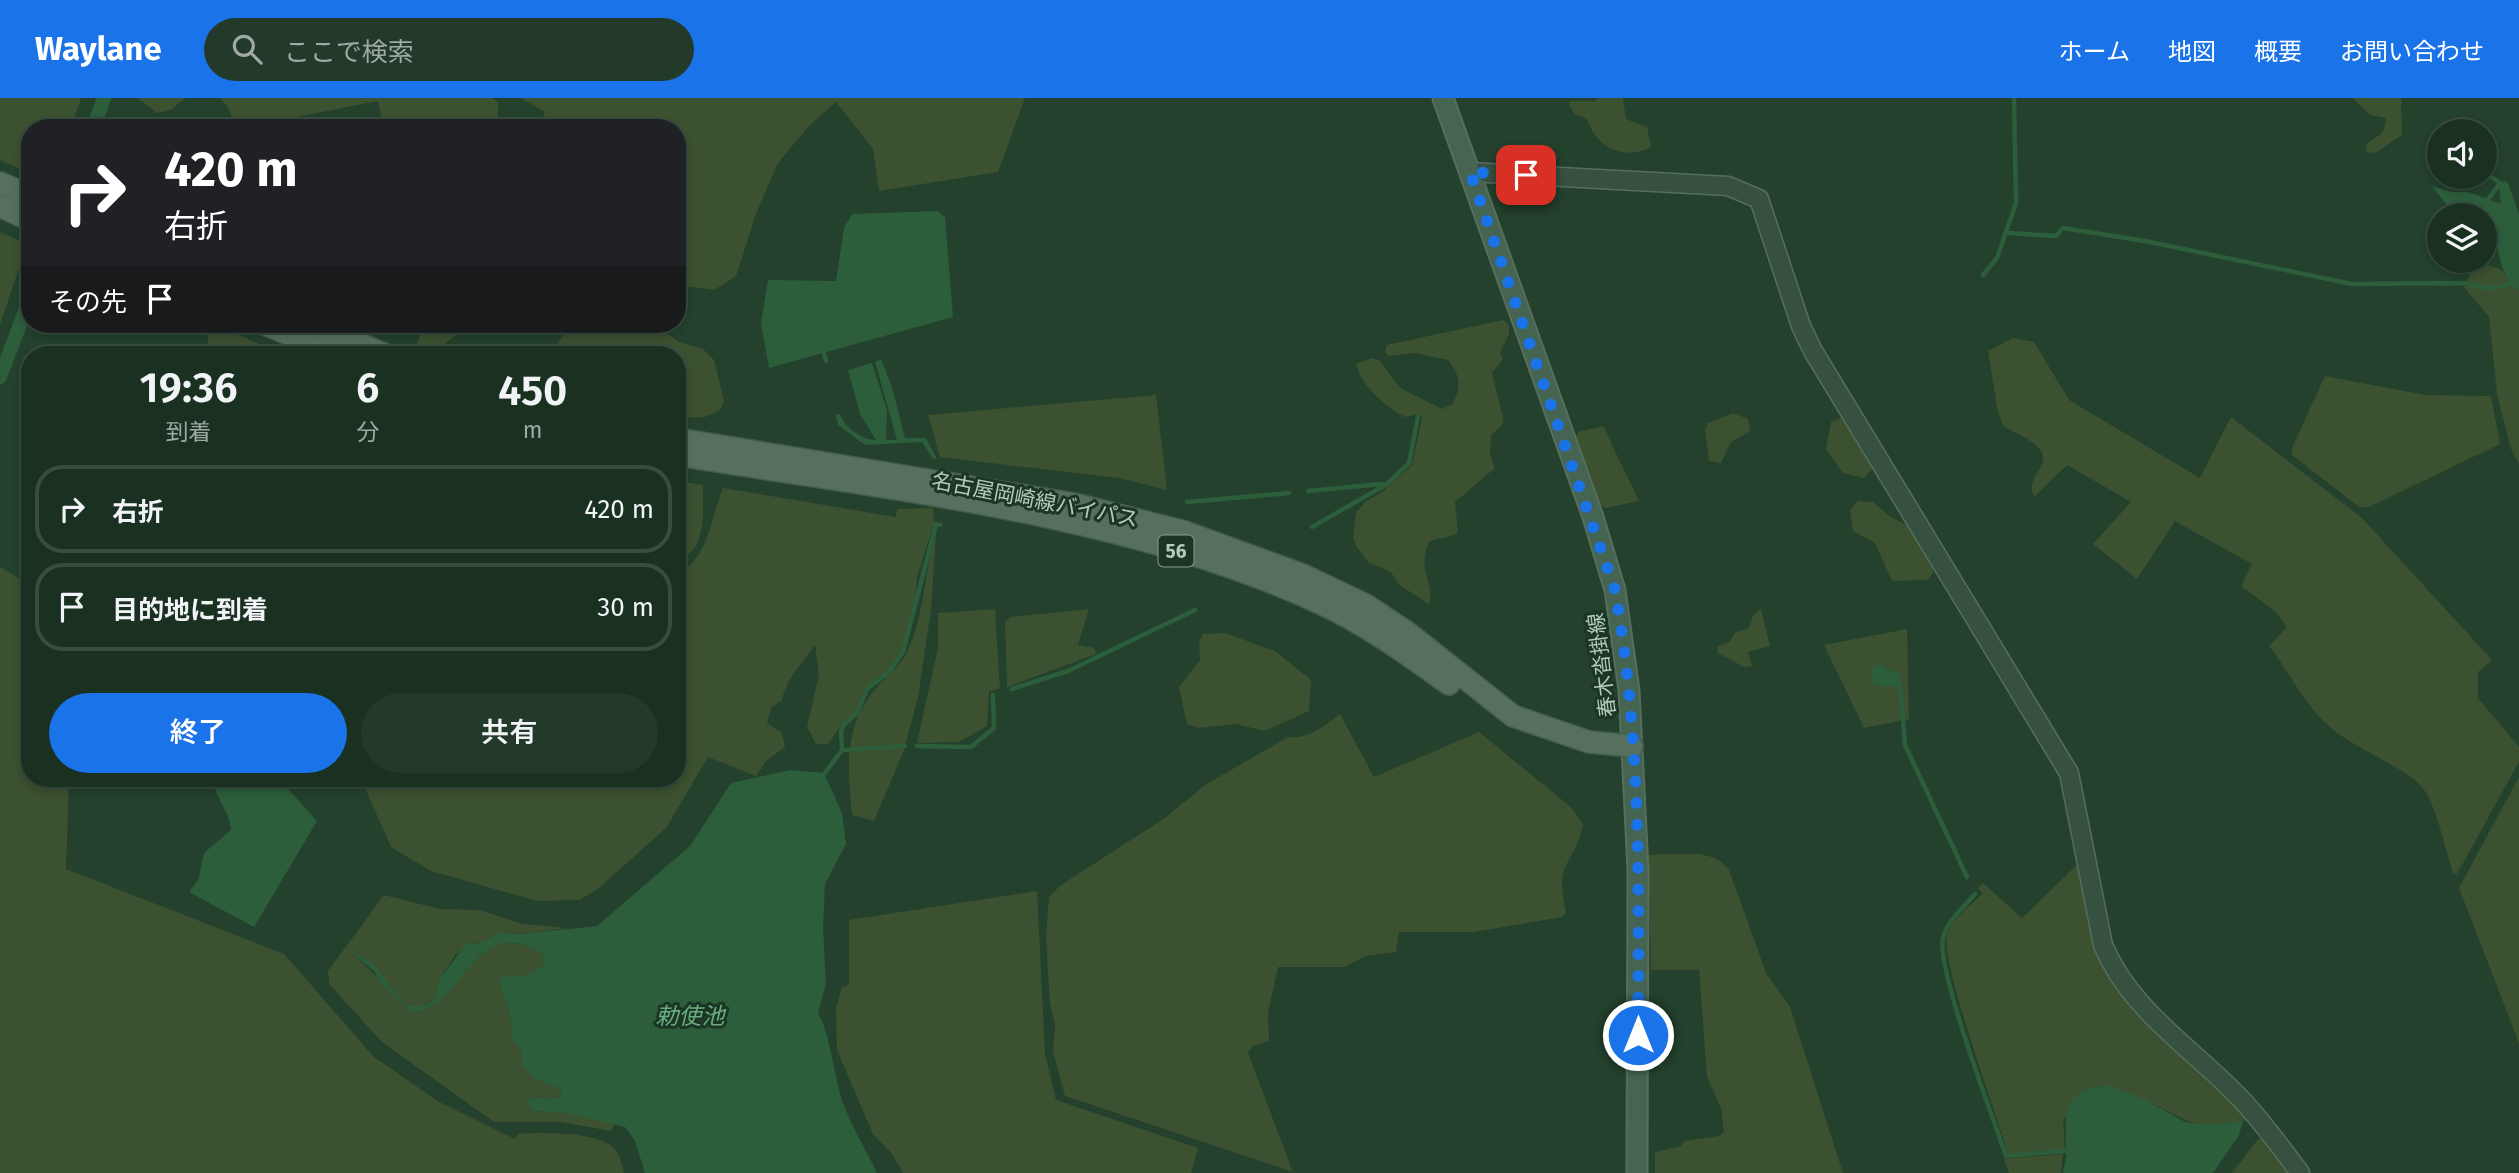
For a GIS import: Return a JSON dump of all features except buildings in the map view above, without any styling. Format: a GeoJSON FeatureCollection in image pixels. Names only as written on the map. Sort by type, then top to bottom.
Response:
{"type":"FeatureCollection","features":[{"type":"Feature","properties":{"kind":"main road","name":"春木沓掛線"},"geometry":{"type":"LineString","coordinates":[[1443,98],[1615,590],[1625,648],[1638,870],[1637,1173]]}},
{"type":"Feature","properties":{"kind":"main road"},"geometry":{"type":"LineString","coordinates":[[0,183],[21,192]]}},
{"type":"Feature","properties":{"kind":"main road"},"geometry":{"type":"LineString","coordinates":[[0,206],[21,216]]}},
{"type":"Feature","properties":{"kind":"main road"},"geometry":{"type":"LineString","coordinates":[[286,333],[318,346]]}},
{"type":"Feature","properties":{"kind":"main road"},"geometry":{"type":"LineString","coordinates":[[336,333],[365,346]]}},
{"type":"Feature","properties":{"kind":"main road","name":"名古屋岡崎線バイパス"},"geometry":{"type":"LineString","coordinates":[[686,440],[1074,504],[1185,532],[1303,575],[1366,605],[1408,633],[1513,716],[1588,742],[1633,751]]}},
{"type":"Feature","properties":{"kind":"main road","name":"名古屋岡崎線バイパス"},"geometry":{"type":"LineString","coordinates":[[686,456],[1007,510],[1140,540],[1228,568],[1318,602],[1365,626],[1522,731],[1564,746],[1633,751]]}},
{"type":"Feature","properties":{"kind":"street"},"geometry":{"type":"LineString","coordinates":[[1470,172],[1728,186],[1759,199],[1801,326],[1813,351],[2068,773],[2103,946],[2113,970],[2140,1004],[2241,1098],[2300,1173]]}},
{"type":"Feature","properties":{"kind":"shaded area"},"geometry":{"type":"Polygon","coordinates":[[[0,98],[81,98],[74,119],[21,119],[21,170],[0,160],[0,98]]]}},
{"type":"Feature","properties":{"kind":"shaded area"},"geometry":{"type":"Polygon","coordinates":[[[138,98],[185,98],[171,110],[157,113],[138,98]]]}},
{"type":"Feature","properties":{"kind":"shaded area"},"geometry":{"type":"Polygon","coordinates":[[[220,98],[492,98],[498,102],[498,119],[382,119],[378,101],[294,119],[233,119],[220,98]]]}},
{"type":"Feature","properties":{"kind":"shaded area"},"geometry":{"type":"Polygon","coordinates":[[[521,98],[1025,98],[998,172],[879,191],[873,149],[836,102],[808,127],[778,163],[757,211],[736,276],[714,290],[686,286],[686,119],[542,119],[545,112],[521,98]]]}},
{"type":"Feature","properties":{"kind":"shaded area"},"geometry":{"type":"Polygon","coordinates":[[[1598,98],[1623,98],[1626,119],[1647,127],[1651,147],[1631,153],[1622,152],[1597,138],[1587,119],[1575,114],[1569,105],[1571,101],[1595,101],[1598,98]]]}},
{"type":"Feature","properties":{"kind":"shaded area"},"geometry":{"type":"Polygon","coordinates":[[[2352,98],[2401,98],[2402,135],[2377,152],[2367,153],[2366,144],[2382,132],[2386,118],[2370,115],[2352,98]]]}},
{"type":"Feature","properties":{"kind":"shaded area"},"geometry":{"type":"Polygon","coordinates":[[[0,232],[21,241],[21,262],[0,325],[0,232]]]}},
{"type":"Feature","properties":{"kind":"shaded area"},"geometry":{"type":"Polygon","coordinates":[[[2497,268],[2502,270],[2519,291],[2519,464],[2511,449],[2497,394],[2489,317],[2464,287],[2470,273],[2497,273],[2497,268]]]}},
{"type":"Feature","properties":{"kind":"shaded area"},"geometry":{"type":"Polygon","coordinates":[[[1503,320],[1509,325],[1509,334],[1500,353],[1503,359],[1492,373],[1504,422],[1491,436],[1490,453],[1495,468],[1455,502],[1458,532],[1429,542],[1424,562],[1430,590],[1429,604],[1398,584],[1391,572],[1368,562],[1353,537],[1356,513],[1365,502],[1382,492],[1412,465],[1422,418],[1419,414],[1405,417],[1389,407],[1369,388],[1356,364],[1372,358],[1380,361],[1400,388],[1442,409],[1453,404],[1458,386],[1457,376],[1448,360],[1415,353],[1389,356],[1385,352],[1387,345],[1503,320]]]}},
{"type":"Feature","properties":{"kind":"shaded area"},"geometry":{"type":"Polygon","coordinates":[[[207,333],[234,333],[264,346],[209,346],[207,333]]]}},
{"type":"Feature","properties":{"kind":"shaded area"},"geometry":{"type":"Polygon","coordinates":[[[420,333],[459,333],[442,346],[417,344],[420,333]]]}},
{"type":"Feature","properties":{"kind":"shaded area"},"geometry":{"type":"Polygon","coordinates":[[[566,333],[666,333],[679,342],[703,349],[714,360],[724,401],[720,410],[705,417],[686,418],[686,346],[556,346],[566,333]]]}},
{"type":"Feature","properties":{"kind":"shaded area"},"geometry":{"type":"Polygon","coordinates":[[[2013,338],[2034,342],[2069,400],[2200,478],[2231,417],[2362,518],[2492,660],[2478,672],[2478,698],[2519,747],[2519,762],[2457,874],[2453,873],[2425,791],[2408,775],[2341,736],[2321,719],[2269,646],[2287,627],[2276,612],[2241,586],[2252,564],[2175,521],[2137,579],[2093,544],[2131,502],[2067,465],[2034,497],[2032,487],[2043,456],[2039,448],[2027,439],[2004,427],[1998,413],[1988,351],[2013,338]]]}},
{"type":"Feature","properties":{"kind":"shaded area"},"geometry":{"type":"Polygon","coordinates":[[[2325,376],[2425,395],[2491,396],[2500,444],[2369,507],[2359,507],[2292,455],[2292,448],[2325,376]]]}},
{"type":"Feature","properties":{"kind":"shaded area"},"geometry":{"type":"Polygon","coordinates":[[[1156,395],[1167,490],[1119,478],[940,457],[928,415],[1156,395]]]}},
{"type":"Feature","properties":{"kind":"shaded area"},"geometry":{"type":"Polygon","coordinates":[[[1733,413],[1748,419],[1750,431],[1731,442],[1721,463],[1709,461],[1705,430],[1708,423],[1733,413]]]}},
{"type":"Feature","properties":{"kind":"shaded area"},"geometry":{"type":"Polygon","coordinates":[[[1846,415],[1873,468],[1864,478],[1843,473],[1826,449],[1831,422],[1846,415]]]}},
{"type":"Feature","properties":{"kind":"shaded area"},"geometry":{"type":"Polygon","coordinates":[[[1603,426],[1639,501],[1605,508],[1601,505],[1576,438],[1578,432],[1603,426]]]}},
{"type":"Feature","properties":{"kind":"shaded area"},"geometry":{"type":"Polygon","coordinates":[[[686,482],[703,485],[702,529],[694,548],[687,555],[686,482]]]}},
{"type":"Feature","properties":{"kind":"shaded area"},"geometry":{"type":"Polygon","coordinates":[[[723,488],[896,517],[897,509],[933,508],[934,523],[917,577],[915,601],[902,651],[887,671],[866,689],[855,713],[842,724],[828,744],[816,744],[807,727],[819,674],[815,644],[792,677],[782,700],[771,708],[767,723],[782,733],[785,747],[766,761],[756,776],[708,757],[666,828],[599,888],[580,900],[537,901],[431,871],[391,847],[365,787],[686,787],[686,569],[697,557],[708,536],[723,488]]]}},
{"type":"Feature","properties":{"kind":"shaded area"},"geometry":{"type":"Polygon","coordinates":[[[1858,501],[1873,502],[1889,516],[1910,527],[1933,564],[1933,573],[1927,580],[1892,581],[1875,543],[1853,531],[1850,510],[1858,501]]]}},
{"type":"Feature","properties":{"kind":"shaded area"},"geometry":{"type":"Polygon","coordinates":[[[936,532],[931,610],[918,697],[904,750],[874,821],[852,815],[849,767],[852,736],[863,707],[872,693],[900,663],[913,638],[936,532]]]}},
{"type":"Feature","properties":{"kind":"shaded area"},"geometry":{"type":"Polygon","coordinates":[[[0,567],[21,580],[21,787],[69,787],[66,869],[284,954],[373,1056],[439,1102],[515,1139],[518,1134],[553,1133],[605,1142],[617,1153],[624,1173],[0,1173],[0,567]]]}},
{"type":"Feature","properties":{"kind":"shaded area"},"geometry":{"type":"Polygon","coordinates":[[[995,609],[1000,688],[989,692],[987,726],[959,742],[917,743],[938,648],[938,613],[995,609]]]}},
{"type":"Feature","properties":{"kind":"shaded area"},"geometry":{"type":"Polygon","coordinates":[[[1089,609],[1078,645],[1094,648],[1096,654],[1007,687],[1005,622],[1011,617],[1089,609]]]}},
{"type":"Feature","properties":{"kind":"shaded area"},"geometry":{"type":"Polygon","coordinates":[[[1761,609],[1770,646],[1748,652],[1752,666],[1744,667],[1718,653],[1717,647],[1730,641],[1736,632],[1749,628],[1753,616],[1761,609]]]}},
{"type":"Feature","properties":{"kind":"shaded area"},"geometry":{"type":"Polygon","coordinates":[[[1907,629],[1909,719],[1864,728],[1824,645],[1907,629]]]}},
{"type":"Feature","properties":{"kind":"shaded area"},"geometry":{"type":"Polygon","coordinates":[[[1225,633],[1275,651],[1311,680],[1309,711],[1265,731],[1236,724],[1199,728],[1187,724],[1179,687],[1200,660],[1199,643],[1203,634],[1225,633]]]}},
{"type":"Feature","properties":{"kind":"shaded area"},"geometry":{"type":"Polygon","coordinates":[[[1340,714],[1374,777],[1479,732],[1572,808],[1583,825],[1563,873],[1566,912],[1562,917],[1474,932],[1399,932],[1396,952],[1366,956],[1344,967],[1278,967],[1268,1013],[1269,1041],[1253,1046],[1248,1053],[1293,1172],[1065,1096],[1053,1051],[1055,1025],[1050,1003],[1046,937],[1049,897],[1061,885],[1165,818],[1205,785],[1288,737],[1309,734],[1340,714]]]}},
{"type":"Feature","properties":{"kind":"shaded area"},"geometry":{"type":"Polygon","coordinates":[[[2519,777],[2519,1043],[2459,888],[2519,777]]]}},
{"type":"Feature","properties":{"kind":"shaded area"},"geometry":{"type":"Polygon","coordinates":[[[1693,854],[1716,859],[1729,870],[1766,973],[1790,1007],[1843,1173],[1655,1173],[1655,1152],[1681,1146],[1684,1141],[1719,1136],[1724,1132],[1721,1108],[1707,1077],[1699,970],[1651,970],[1648,855],[1693,854]]]}},
{"type":"Feature","properties":{"kind":"shaded area"},"geometry":{"type":"Polygon","coordinates":[[[2079,863],[2094,942],[2117,988],[2249,1119],[2233,1124],[2206,1126],[2109,1087],[2063,1119],[2065,1149],[2008,1154],[1960,1006],[1947,950],[1947,935],[1957,918],[1982,894],[1978,888],[1983,883],[2022,918],[2079,863]]]}},
{"type":"Feature","properties":{"kind":"shaded area"},"geometry":{"type":"Polygon","coordinates":[[[1037,891],[1045,1054],[1056,1100],[1198,1148],[1191,1173],[903,1173],[892,1154],[873,1134],[837,1050],[836,1008],[842,987],[849,985],[849,920],[1037,891]]]}},
{"type":"Feature","properties":{"kind":"shaded area"},"geometry":{"type":"Polygon","coordinates":[[[384,895],[440,909],[480,910],[522,924],[568,928],[521,934],[498,933],[483,942],[473,943],[456,954],[439,980],[434,1000],[418,1008],[400,999],[372,966],[354,954],[412,1012],[430,1007],[445,995],[484,953],[499,944],[518,944],[542,953],[544,964],[534,971],[520,977],[502,977],[499,981],[510,1015],[512,1039],[522,1052],[522,1065],[534,1078],[560,1089],[561,1096],[526,1100],[533,1111],[567,1113],[611,1121],[614,1126],[611,1131],[561,1122],[494,1122],[382,1042],[329,984],[328,971],[384,895]]]}},
{"type":"Feature","properties":{"kind":"shaded area"},"geometry":{"type":"Polygon","coordinates":[[[2258,1139],[2267,1140],[2291,1173],[2232,1173],[2258,1139]]]}},
{"type":"Feature","properties":{"kind":"shaded area"},"geometry":{"type":"Polygon","coordinates":[[[2063,1154],[2061,1173],[2009,1173],[2004,1159],[2063,1154]]]}},
{"type":"Feature","properties":{"kind":"water"},"geometry":{"type":"Polygon","coordinates":[[[2504,181],[2508,183],[2519,214],[2519,291],[2501,264],[2497,244],[2497,203],[2445,203],[2434,189],[2468,192],[2501,204],[2499,186],[2504,181]]]}},
{"type":"Feature","properties":{"kind":"water"},"geometry":{"type":"Polygon","coordinates":[[[938,211],[945,217],[953,317],[769,368],[761,323],[768,280],[836,281],[844,228],[852,214],[938,211]]]}},
{"type":"Feature","properties":{"kind":"water"},"geometry":{"type":"Polygon","coordinates":[[[881,359],[892,387],[905,438],[926,438],[937,459],[933,459],[922,442],[865,445],[838,425],[836,415],[840,414],[845,424],[854,432],[876,440],[860,414],[848,370],[872,363],[887,410],[886,440],[897,440],[875,362],[881,359]]]}},
{"type":"Feature","properties":{"kind":"water"},"geometry":{"type":"Polygon","coordinates":[[[1875,665],[1884,665],[1886,669],[1899,673],[1902,679],[1898,687],[1874,686],[1871,671],[1875,665]]]}},
{"type":"Feature","properties":{"kind":"water","name":"勅使池"},"geometry":{"type":"Polygon","coordinates":[[[790,770],[824,773],[842,813],[846,844],[825,884],[823,927],[826,983],[818,1014],[825,1030],[843,1103],[877,1173],[645,1173],[635,1141],[625,1127],[567,1113],[533,1111],[526,1100],[561,1096],[560,1089],[534,1078],[522,1065],[522,1052],[512,1039],[510,1015],[499,981],[502,976],[529,974],[539,968],[544,964],[542,953],[518,944],[499,944],[484,953],[446,995],[430,1007],[412,1012],[379,981],[375,972],[348,949],[376,967],[407,1004],[423,1005],[434,1000],[439,980],[465,945],[483,942],[498,933],[521,934],[597,926],[690,846],[731,783],[790,770]]]}},
{"type":"Feature","properties":{"kind":"water"},"geometry":{"type":"Polygon","coordinates":[[[214,787],[286,787],[317,821],[254,927],[189,892],[198,880],[204,853],[231,830],[229,819],[214,787]]]}},
{"type":"Feature","properties":{"kind":"water"},"geometry":{"type":"Polygon","coordinates":[[[2109,1086],[2142,1098],[2185,1122],[2204,1125],[2243,1121],[2239,1135],[2213,1173],[2063,1173],[2068,1108],[2080,1092],[2109,1086]]]}},
{"type":"Feature","properties":{"kind":"waterway"},"geometry":{"type":"LineString","coordinates":[[96,119],[104,98]]}},
{"type":"Feature","properties":{"kind":"waterway"},"geometry":{"type":"LineString","coordinates":[[1983,275],[1997,258],[2016,203],[2014,98]]}},
{"type":"Feature","properties":{"kind":"waterway"},"geometry":{"type":"LineString","coordinates":[[2485,203],[2500,183]]}},
{"type":"Feature","properties":{"kind":"waterway"},"geometry":{"type":"LineString","coordinates":[[2008,233],[2056,236],[2063,228],[2145,241],[2352,284],[2466,283],[2491,288],[2514,280]]}},
{"type":"Feature","properties":{"kind":"waterway"},"geometry":{"type":"LineString","coordinates":[[0,377],[21,322]]}},
{"type":"Feature","properties":{"kind":"waterway"},"geometry":{"type":"LineString","coordinates":[[823,350],[826,361]]}},
{"type":"Feature","properties":{"kind":"waterway"},"geometry":{"type":"LineString","coordinates":[[1312,527],[1387,484],[1409,463],[1418,416]]}},
{"type":"Feature","properties":{"kind":"waterway"},"geometry":{"type":"LineString","coordinates":[[1308,491],[1382,484]]}},
{"type":"Feature","properties":{"kind":"waterway"},"geometry":{"type":"LineString","coordinates":[[1187,502],[1289,493]]}},
{"type":"Feature","properties":{"kind":"waterway"},"geometry":{"type":"LineString","coordinates":[[822,777],[842,750],[841,730],[857,713],[867,689],[889,672],[903,652],[936,524],[940,525]]}},
{"type":"Feature","properties":{"kind":"waterway"},"geometry":{"type":"LineString","coordinates":[[1012,689],[1068,671],[1195,610]]}},
{"type":"Feature","properties":{"kind":"waterway"},"geometry":{"type":"LineString","coordinates":[[1900,684],[1905,745],[1967,877]]}},
{"type":"Feature","properties":{"kind":"waterway"},"geometry":{"type":"LineString","coordinates":[[917,746],[971,747],[994,728],[993,695]]}},
{"type":"Feature","properties":{"kind":"waterway"},"geometry":{"type":"LineString","coordinates":[[843,750],[905,746]]}},
{"type":"Feature","properties":{"kind":"waterway"},"geometry":{"type":"LineString","coordinates":[[1975,894],[1948,926],[1943,938],[1943,955],[1956,1010],[2006,1156],[2065,1151]]}},
{"type":"Feature","properties":{"kind":"route"},"geometry":{"type":"LineString","coordinates":[[1526,175],[1470,172],[1592,517],[1615,590],[1625,648],[1632,732],[1638,870],[1638,1035]]}}]}
